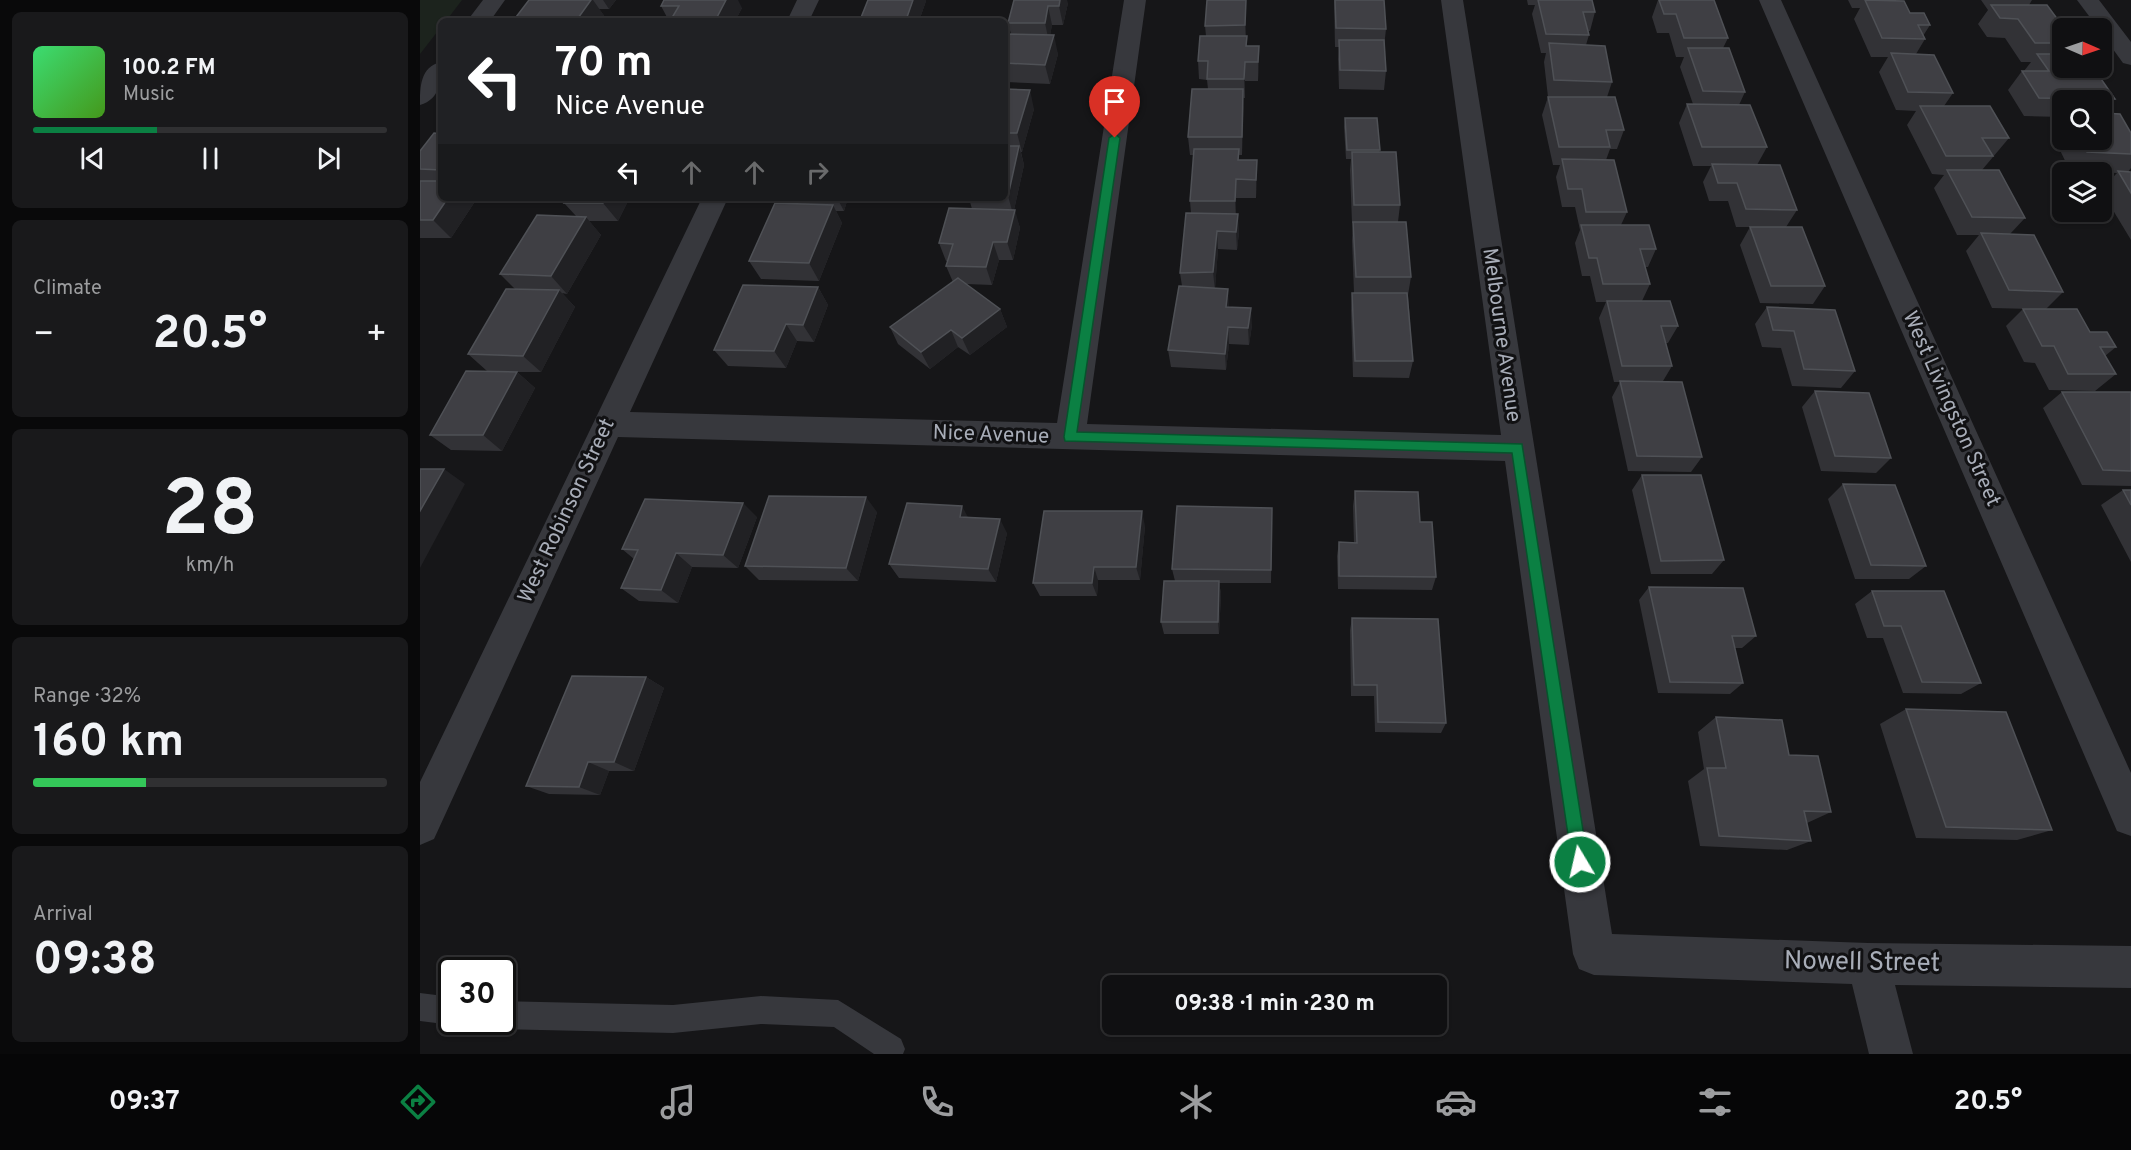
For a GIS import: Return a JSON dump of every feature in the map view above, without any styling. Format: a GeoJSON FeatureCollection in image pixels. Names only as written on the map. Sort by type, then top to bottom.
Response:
{"type":"FeatureCollection","features":[{"type":"Feature","properties":{"kind":"street"},"geometry":{"type":"LineString","coordinates":[[480,18],[494,0]]}},
{"type":"Feature","properties":{"kind":"street"},"geometry":{"type":"LineString","coordinates":[[799,18],[808,0]]}},
{"type":"Feature","properties":{"kind":"street"},"geometry":{"type":"LineString","coordinates":[[1070,437],[1135,0]]}},
{"type":"Feature","properties":{"kind":"street","name":"Melbourne Avenue"},"geometry":{"type":"LineString","coordinates":[[1452,0],[1594,954]]}},
{"type":"Feature","properties":{"kind":"street","name":"West Livingston Street"},"geometry":{"type":"LineString","coordinates":[[1770,0],[2131,817]]}},
{"type":"Feature","properties":{"kind":"street"},"geometry":{"type":"LineString","coordinates":[[2088,0],[2131,58]]}},
{"type":"Feature","properties":{"kind":"street"},"geometry":{"type":"LineString","coordinates":[[420,97],[438,73]]}},
{"type":"Feature","properties":{"kind":"street","name":"West Robinson Street"},"geometry":{"type":"LineString","coordinates":[[420,825],[714,201]]}},
{"type":"Feature","properties":{"kind":"street","name":"Nice Avenue"},"geometry":{"type":"LineString","coordinates":[[608,424],[1517,448]]}},
{"type":"Feature","properties":{"kind":"street","name":"Nowell Street"},"geometry":{"type":"LineString","coordinates":[[1594,954],[1868,964],[2131,968]]}},
{"type":"Feature","properties":{"kind":"street"},"geometry":{"type":"LineString","coordinates":[[1868,964],[1891,1054]]}},
{"type":"Feature","properties":{"kind":"lane"},"geometry":{"type":"LineString","coordinates":[[420,1007],[438,1009]]}},
{"type":"Feature","properties":{"kind":"lane"},"geometry":{"type":"LineString","coordinates":[[516,1015],[673,1019],[761,1010],[838,1014],[891,1049]]}},
{"type":"Feature","properties":{"kind":"shaded area"},"geometry":{"type":"Polygon","coordinates":[[[420,0],[462,0],[448,18],[438,18],[438,31],[420,54],[420,0]]]}},
{"type":"Feature","properties":{"kind":"building"},"geometry":{"type":"Polygon","coordinates":[[[529,0],[591,0],[578,18],[515,18],[529,0]]]}},
{"type":"Feature","properties":{"kind":"building"},"geometry":{"type":"Polygon","coordinates":[[[664,0],[726,0],[717,18],[672,18],[679,6],[661,6],[664,0]]]}},
{"type":"Feature","properties":{"kind":"building"},"geometry":{"type":"Polygon","coordinates":[[[868,0],[913,0],[907,18],[861,18],[868,0]]]}},
{"type":"Feature","properties":{"kind":"building"},"geometry":{"type":"Polygon","coordinates":[[[1014,0],[1060,0],[1059,6],[1048,6],[1045,23],[1008,23],[1014,0]]]}},
{"type":"Feature","properties":{"kind":"building"},"geometry":{"type":"Polygon","coordinates":[[[1207,0],[1246,0],[1245,25],[1205,26],[1207,0]]]}},
{"type":"Feature","properties":{"kind":"building"},"geometry":{"type":"Polygon","coordinates":[[[1335,0],[1384,0],[1386,29],[1336,28],[1335,0]]]}},
{"type":"Feature","properties":{"kind":"building"},"geometry":{"type":"Polygon","coordinates":[[[1538,0],[1592,0],[1595,12],[1583,12],[1589,35],[1546,34],[1538,0]]]}},
{"type":"Feature","properties":{"kind":"building"},"geometry":{"type":"Polygon","coordinates":[[[1659,0],[1714,0],[1728,38],[1684,38],[1676,14],[1664,14],[1659,0]]]}},
{"type":"Feature","properties":{"kind":"building"},"geometry":{"type":"Polygon","coordinates":[[[1865,0],[1904,1],[1910,13],[1924,13],[1930,25],[1918,25],[1925,39],[1882,38],[1865,0]]]}},
{"type":"Feature","properties":{"kind":"building"},"geometry":{"type":"Polygon","coordinates":[[[1991,5],[2047,5],[2057,18],[2052,18],[2052,43],[2035,43],[2018,19],[2000,18],[1991,5]]]}},
{"type":"Feature","properties":{"kind":"building"},"geometry":{"type":"Polygon","coordinates":[[[1008,34],[1054,35],[1045,65],[1008,63],[1008,34]]]}},
{"type":"Feature","properties":{"kind":"building"},"geometry":{"type":"Polygon","coordinates":[[[1200,36],[1247,36],[1246,46],[1259,46],[1258,62],[1245,62],[1244,79],[1207,79],[1208,61],[1198,61],[1200,36]]]}},
{"type":"Feature","properties":{"kind":"building"},"geometry":{"type":"Polygon","coordinates":[[[1339,40],[1384,40],[1386,71],[1340,70],[1339,40]]]}},
{"type":"Feature","properties":{"kind":"building"},"geometry":{"type":"Polygon","coordinates":[[[1549,43],[1605,46],[1612,82],[1554,80],[1549,43]]]}},
{"type":"Feature","properties":{"kind":"building"},"geometry":{"type":"Polygon","coordinates":[[[1688,48],[1729,48],[1745,92],[1703,91],[1688,48]]]}},
{"type":"Feature","properties":{"kind":"building"},"geometry":{"type":"Polygon","coordinates":[[[1891,53],[1934,55],[1953,93],[1908,92],[1891,53]]]}},
{"type":"Feature","properties":{"kind":"building"},"geometry":{"type":"Polygon","coordinates":[[[2037,54],[2052,54],[2052,78],[2100,78],[2109,90],[2052,90],[2052,98],[2039,98],[2022,71],[2049,71],[2037,54]]]}},
{"type":"Feature","properties":{"kind":"building"},"geometry":{"type":"Polygon","coordinates":[[[1008,89],[1030,90],[1017,133],[1008,133],[1008,89]]]}},
{"type":"Feature","properties":{"kind":"building"},"geometry":{"type":"Polygon","coordinates":[[[1192,89],[1243,89],[1242,137],[1188,137],[1192,89]]]}},
{"type":"Feature","properties":{"kind":"building"},"geometry":{"type":"Polygon","coordinates":[[[1548,97],[1615,97],[1624,130],[1606,130],[1610,147],[1559,147],[1548,97]]]}},
{"type":"Feature","properties":{"kind":"building"},"geometry":{"type":"Polygon","coordinates":[[[1687,104],[1750,105],[1767,147],[1702,147],[1687,104]]]}},
{"type":"Feature","properties":{"kind":"building"},"geometry":{"type":"Polygon","coordinates":[[[1920,106],[1990,106],[2009,138],[1982,138],[1993,156],[1946,156],[1920,106]]]}},
{"type":"Feature","properties":{"kind":"building"},"geometry":{"type":"Polygon","coordinates":[[[2112,114],[2120,114],[2131,133],[2131,154],[2087,152],[2086,150],[2112,150],[2112,114]]]}},
{"type":"Feature","properties":{"kind":"building"},"geometry":{"type":"Polygon","coordinates":[[[1345,118],[1377,118],[1380,150],[1347,150],[1345,118]]]}},
{"type":"Feature","properties":{"kind":"building"},"geometry":{"type":"Polygon","coordinates":[[[434,133],[438,134],[438,170],[420,169],[420,151],[434,133]]]}},
{"type":"Feature","properties":{"kind":"building"},"geometry":{"type":"Polygon","coordinates":[[[1008,146],[1019,146],[1008,196],[1008,146]]]}},
{"type":"Feature","properties":{"kind":"building"},"geometry":{"type":"Polygon","coordinates":[[[1194,149],[1239,149],[1238,160],[1257,160],[1256,180],[1236,179],[1235,201],[1190,201],[1194,149]]]}},
{"type":"Feature","properties":{"kind":"building"},"geometry":{"type":"Polygon","coordinates":[[[1352,152],[1396,152],[1400,205],[1354,205],[1352,152]]]}},
{"type":"Feature","properties":{"kind":"building"},"geometry":{"type":"Polygon","coordinates":[[[1562,159],[1614,160],[1627,212],[1586,212],[1582,189],[1568,189],[1562,159]]]}},
{"type":"Feature","properties":{"kind":"building"},"geometry":{"type":"Polygon","coordinates":[[[1712,164],[1780,165],[1797,210],[1746,209],[1737,183],[1718,183],[1712,164]]]}},
{"type":"Feature","properties":{"kind":"building"},"geometry":{"type":"Polygon","coordinates":[[[1947,170],[1999,170],[2025,218],[1972,217],[1947,170]]]}},
{"type":"Feature","properties":{"kind":"building"},"geometry":{"type":"Polygon","coordinates":[[[2118,171],[2131,172],[2131,193],[2118,171]]]}},
{"type":"Feature","properties":{"kind":"building"},"geometry":{"type":"Polygon","coordinates":[[[420,181],[438,181],[438,201],[446,201],[433,220],[420,220],[420,181]]]}},
{"type":"Feature","properties":{"kind":"building"},"geometry":{"type":"Polygon","coordinates":[[[565,201],[604,201],[603,203],[564,203],[565,201]]]}},
{"type":"Feature","properties":{"kind":"building"},"geometry":{"type":"Polygon","coordinates":[[[775,203],[833,205],[809,263],[749,261],[775,203]]]}},
{"type":"Feature","properties":{"kind":"building"},"geometry":{"type":"Polygon","coordinates":[[[949,208],[1015,210],[1007,242],[993,242],[986,267],[946,266],[953,244],[939,243],[949,208]]]}},
{"type":"Feature","properties":{"kind":"building"},"geometry":{"type":"Polygon","coordinates":[[[1186,213],[1238,214],[1236,232],[1217,231],[1213,272],[1180,273],[1186,213]]]}},
{"type":"Feature","properties":{"kind":"building"},"geometry":{"type":"Polygon","coordinates":[[[537,215],[586,217],[551,276],[500,274],[537,215]]]}},
{"type":"Feature","properties":{"kind":"building"},"geometry":{"type":"Polygon","coordinates":[[[1353,222],[1406,222],[1411,277],[1356,277],[1353,222]]]}},
{"type":"Feature","properties":{"kind":"building"},"geometry":{"type":"Polygon","coordinates":[[[1581,225],[1649,225],[1656,249],[1640,249],[1650,284],[1603,284],[1597,258],[1589,258],[1581,225]]]}},
{"type":"Feature","properties":{"kind":"building"},"geometry":{"type":"Polygon","coordinates":[[[1750,227],[1802,227],[1825,286],[1771,286],[1750,227]]]}},
{"type":"Feature","properties":{"kind":"building"},"geometry":{"type":"Polygon","coordinates":[[[1981,233],[2034,235],[2063,292],[2009,290],[1981,233]]]}},
{"type":"Feature","properties":{"kind":"building"},"geometry":{"type":"Polygon","coordinates":[[[958,278],[1000,309],[962,338],[951,330],[921,352],[890,327],[958,278]]]}},
{"type":"Feature","properties":{"kind":"building"},"geometry":{"type":"Polygon","coordinates":[[[743,285],[818,287],[803,325],[786,324],[774,351],[714,350],[743,285]]]}},
{"type":"Feature","properties":{"kind":"building"},"geometry":{"type":"Polygon","coordinates":[[[1179,286],[1228,289],[1226,307],[1251,308],[1248,328],[1228,327],[1225,354],[1168,350],[1179,286]]]}},
{"type":"Feature","properties":{"kind":"building"},"geometry":{"type":"Polygon","coordinates":[[[506,289],[559,290],[523,356],[468,354],[506,289]]]}},
{"type":"Feature","properties":{"kind":"building"},"geometry":{"type":"Polygon","coordinates":[[[1352,293],[1407,293],[1413,361],[1355,361],[1352,293]]]}},
{"type":"Feature","properties":{"kind":"building"},"geometry":{"type":"Polygon","coordinates":[[[1607,301],[1670,301],[1678,326],[1661,326],[1672,366],[1622,366],[1607,301]]]}},
{"type":"Feature","properties":{"kind":"building"},"geometry":{"type":"Polygon","coordinates":[[[1767,307],[1835,310],[1855,371],[1804,369],[1794,331],[1773,330],[1767,307]]]}},
{"type":"Feature","properties":{"kind":"building"},"geometry":{"type":"Polygon","coordinates":[[[2023,309],[2077,309],[2090,332],[2107,332],[2116,347],[2100,347],[2116,374],[2068,374],[2054,346],[2042,346],[2023,309]]]}},
{"type":"Feature","properties":{"kind":"building"},"geometry":{"type":"Polygon","coordinates":[[[466,371],[517,372],[483,435],[430,435],[466,371]]]}},
{"type":"Feature","properties":{"kind":"building"},"geometry":{"type":"Polygon","coordinates":[[[1620,381],[1682,382],[1702,457],[1637,456],[1620,381]]]}},
{"type":"Feature","properties":{"kind":"building"},"geometry":{"type":"Polygon","coordinates":[[[1815,391],[1869,393],[1891,458],[1835,456],[1815,391]]]}},
{"type":"Feature","properties":{"kind":"building"},"geometry":{"type":"Polygon","coordinates":[[[2062,392],[2131,392],[2131,471],[2103,470],[2062,392]]]}},
{"type":"Feature","properties":{"kind":"building"},"geometry":{"type":"Polygon","coordinates":[[[420,469],[444,469],[420,511],[420,469]]]}},
{"type":"Feature","properties":{"kind":"building"},"geometry":{"type":"Polygon","coordinates":[[[1642,475],[1701,475],[1724,560],[1661,561],[1642,475]]]}},
{"type":"Feature","properties":{"kind":"building"},"geometry":{"type":"Polygon","coordinates":[[[1843,484],[1895,485],[1926,566],[1871,565],[1843,484]]]}},
{"type":"Feature","properties":{"kind":"building"},"geometry":{"type":"Polygon","coordinates":[[[2123,490],[2131,490],[2131,505],[2123,490]]]}},
{"type":"Feature","properties":{"kind":"building"},"geometry":{"type":"Polygon","coordinates":[[[1355,491],[1418,492],[1420,522],[1432,522],[1436,577],[1339,576],[1339,542],[1357,543],[1355,491]]]}},
{"type":"Feature","properties":{"kind":"building"},"geometry":{"type":"Polygon","coordinates":[[[769,496],[866,497],[846,568],[745,566],[769,496]]]}},
{"type":"Feature","properties":{"kind":"building"},"geometry":{"type":"Polygon","coordinates":[[[645,499],[743,503],[723,555],[676,553],[661,590],[621,588],[638,550],[622,549],[645,499]]]}},
{"type":"Feature","properties":{"kind":"building"},"geometry":{"type":"Polygon","coordinates":[[[907,503],[962,506],[960,517],[1000,519],[988,569],[889,564],[907,503]]]}},
{"type":"Feature","properties":{"kind":"building"},"geometry":{"type":"Polygon","coordinates":[[[1177,506],[1272,508],[1271,570],[1172,569],[1177,506]]]}},
{"type":"Feature","properties":{"kind":"building"},"geometry":{"type":"Polygon","coordinates":[[[1044,511],[1142,511],[1136,567],[1094,567],[1092,583],[1033,583],[1044,511]]]}},
{"type":"Feature","properties":{"kind":"building"},"geometry":{"type":"Polygon","coordinates":[[[1164,581],[1219,581],[1218,622],[1161,622],[1164,581]]]}},
{"type":"Feature","properties":{"kind":"building"},"geometry":{"type":"Polygon","coordinates":[[[1649,587],[1743,588],[1756,636],[1732,636],[1743,683],[1670,682],[1649,587]]]}},
{"type":"Feature","properties":{"kind":"building"},"geometry":{"type":"Polygon","coordinates":[[[1872,591],[1944,591],[1981,683],[1922,682],[1901,626],[1884,626],[1872,591]]]}},
{"type":"Feature","properties":{"kind":"building"},"geometry":{"type":"Polygon","coordinates":[[[1352,618],[1438,619],[1446,723],[1378,722],[1377,685],[1354,685],[1352,618]]]}},
{"type":"Feature","properties":{"kind":"building"},"geometry":{"type":"Polygon","coordinates":[[[572,676],[646,677],[614,762],[588,762],[579,787],[526,786],[572,676]]]}},
{"type":"Feature","properties":{"kind":"building"},"geometry":{"type":"Polygon","coordinates":[[[1906,709],[2006,712],[2052,830],[1946,827],[1906,709]]]}},
{"type":"Feature","properties":{"kind":"building"},"geometry":{"type":"Polygon","coordinates":[[[1716,717],[1782,720],[1789,755],[1818,756],[1831,812],[1804,811],[1811,841],[1719,836],[1707,768],[1726,768],[1716,717]]]}},
{"type":"Feature","properties":{"kind":"route"},"geometry":{"type":"LineString","coordinates":[[1115,138],[1070,437],[1517,448],[1580,862]]}}]}
